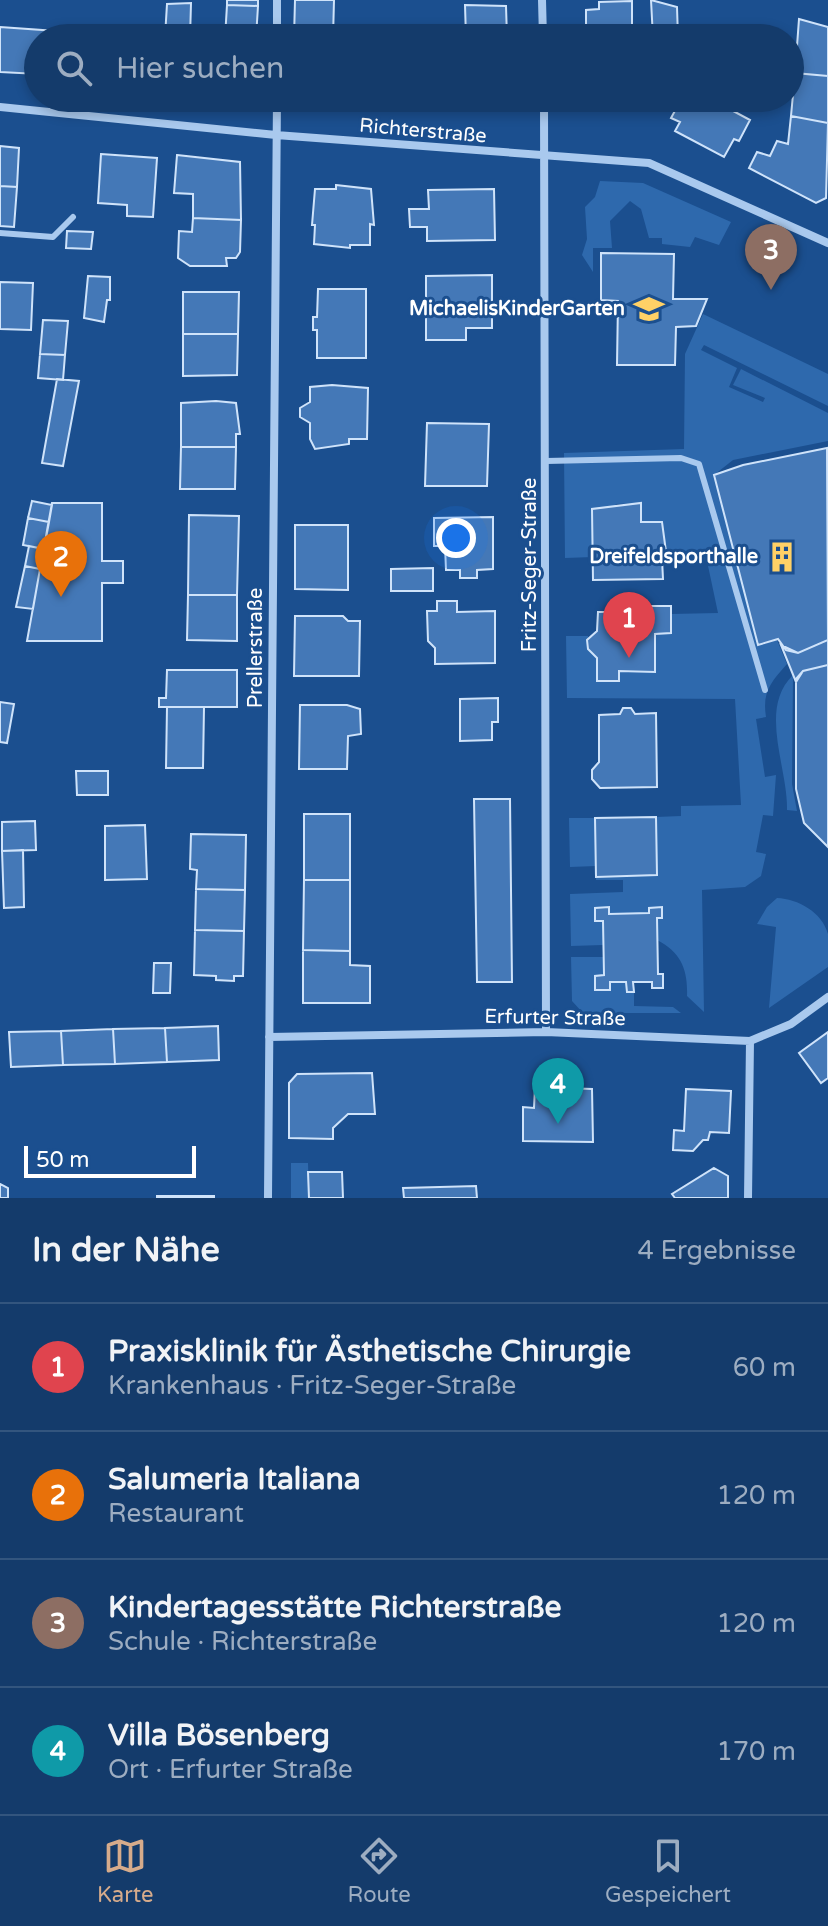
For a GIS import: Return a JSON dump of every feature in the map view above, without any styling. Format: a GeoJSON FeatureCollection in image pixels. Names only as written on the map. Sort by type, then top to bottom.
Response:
{"type":"FeatureCollection","features":[{"type":"Feature","properties":{"kind":"street"},"geometry":{"type":"LineString","coordinates":[[277,0],[277,24]]}},
{"type":"Feature","properties":{"kind":"street"},"geometry":{"type":"LineString","coordinates":[[542,0],[543,24]]}},
{"type":"Feature","properties":{"kind":"street","name":"Richterstraße"},"geometry":{"type":"LineString","coordinates":[[0,107],[24,109]]}},
{"type":"Feature","properties":{"kind":"street","name":"Richterstraße"},"geometry":{"type":"LineString","coordinates":[[49,112],[276,135],[649,163],[828,243]]}},
{"type":"Feature","properties":{"kind":"street","name":"Prellerstraße"},"geometry":{"type":"LineString","coordinates":[[268,1198],[277,112]]}},
{"type":"Feature","properties":{"kind":"street","name":"Fritz-Seger-Straße"},"geometry":{"type":"LineString","coordinates":[[544,112],[546,1032]]}},
{"type":"Feature","properties":{"kind":"street","name":"Erfurter Straße"},"geometry":{"type":"LineString","coordinates":[[269,1037],[546,1032],[750,1041],[791,1024],[828,997]]}},
{"type":"Feature","properties":{"kind":"street"},"geometry":{"type":"LineString","coordinates":[[748,1198],[750,1041]]}},
{"type":"Feature","properties":{"kind":"lane"},"geometry":{"type":"LineString","coordinates":[[0,233],[53,237],[73,217]]}},
{"type":"Feature","properties":{"kind":"lane"},"geometry":{"type":"LineString","coordinates":[[546,461],[681,458],[699,464],[765,690]]}},
{"type":"Feature","properties":{"kind":"shaded area"},"geometry":{"type":"Polygon","coordinates":[[[600,181],[643,183],[731,222],[719,245],[695,237],[690,247],[662,244],[662,238],[649,238],[641,209],[630,201],[610,221],[612,248],[593,248],[593,272],[582,255],[587,239],[585,207],[595,197],[600,181]]]}},
{"type":"Feature","properties":{"kind":"shaded area"},"geometry":{"type":"Polygon","coordinates":[[[703,314],[828,374],[828,406],[704,345],[701,350],[737,368],[729,387],[763,402],[765,398],[733,385],[741,369],[828,413],[828,441],[733,460],[714,475],[758,646],[777,640],[787,664],[769,688],[765,701],[766,717],[756,719],[765,777],[776,775],[773,816],[763,815],[756,852],[766,854],[761,876],[745,887],[702,890],[704,1012],[687,996],[684,970],[677,956],[657,940],[657,918],[661,907],[649,908],[649,913],[609,914],[608,908],[596,908],[596,920],[603,921],[603,945],[571,946],[570,894],[623,892],[623,880],[596,880],[596,877],[657,875],[656,817],[681,816],[681,806],[741,805],[735,699],[567,698],[566,636],[588,636],[588,649],[597,658],[597,681],[618,681],[619,671],[655,672],[655,634],[671,633],[671,614],[718,613],[707,561],[662,562],[667,558],[662,522],[641,522],[641,503],[616,504],[593,557],[565,558],[564,453],[684,449],[685,354],[703,314]]]}},
{"type":"Feature","properties":{"kind":"shaded area"},"geometry":{"type":"Polygon","coordinates":[[[793,675],[792,784],[797,811],[787,810],[776,721],[777,704],[793,675]]]}},
{"type":"Feature","properties":{"kind":"shaded area"},"geometry":{"type":"Polygon","coordinates":[[[569,818],[595,818],[596,866],[570,867],[569,818]]]}},
{"type":"Feature","properties":{"kind":"shaded area"},"geometry":{"type":"Polygon","coordinates":[[[777,898],[801,904],[820,919],[828,934],[828,967],[769,1008],[776,927],[757,924],[767,907],[777,898]]]}},
{"type":"Feature","properties":{"kind":"shaded area"},"geometry":{"type":"Polygon","coordinates":[[[571,957],[603,957],[604,975],[595,976],[595,990],[610,982],[626,982],[627,992],[634,992],[634,1006],[673,1007],[681,1013],[583,1013],[572,1001],[571,957]]]}},
{"type":"Feature","properties":{"kind":"shaded area"},"geometry":{"type":"Polygon","coordinates":[[[291,1163],[308,1163],[309,1198],[291,1198],[291,1163]]]}},
{"type":"Feature","properties":{"kind":"building"},"geometry":{"type":"Polygon","coordinates":[[[227,0],[258,0],[258,6],[227,5],[227,0]]]}},
{"type":"Feature","properties":{"kind":"building"},"geometry":{"type":"Polygon","coordinates":[[[295,0],[334,0],[333,24],[294,24],[295,0]]]}},
{"type":"Feature","properties":{"kind":"building"},"geometry":{"type":"Polygon","coordinates":[[[651,0],[677,7],[678,24],[652,24],[651,0]]]}},
{"type":"Feature","properties":{"kind":"building"},"geometry":{"type":"Polygon","coordinates":[[[632,1],[632,24],[586,24],[586,10],[599,9],[599,2],[632,1]]]}},
{"type":"Feature","properties":{"kind":"building"},"geometry":{"type":"Polygon","coordinates":[[[191,3],[190,24],[166,24],[167,4],[191,3]]]}},
{"type":"Feature","properties":{"kind":"building"},"geometry":{"type":"Polygon","coordinates":[[[227,5],[258,6],[257,24],[226,24],[227,5]]]}},
{"type":"Feature","properties":{"kind":"building"},"geometry":{"type":"Polygon","coordinates":[[[465,5],[506,6],[507,24],[466,24],[465,5]]]}},
{"type":"Feature","properties":{"kind":"building"},"geometry":{"type":"Polygon","coordinates":[[[799,19],[828,27],[828,76],[804,74],[804,24],[799,24],[799,19]]]}},
{"type":"Feature","properties":{"kind":"building"},"geometry":{"type":"Polygon","coordinates":[[[0,27],[24,29],[24,73],[0,72],[0,27]]]}},
{"type":"Feature","properties":{"kind":"building"},"geometry":{"type":"Polygon","coordinates":[[[804,74],[828,76],[828,123],[791,116],[791,112],[804,112],[804,74]]]}},
{"type":"Feature","properties":{"kind":"building"},"geometry":{"type":"Polygon","coordinates":[[[674,112],[735,112],[750,120],[739,141],[734,139],[724,157],[675,131],[680,122],[671,118],[674,112]]]}},
{"type":"Feature","properties":{"kind":"building"},"geometry":{"type":"Polygon","coordinates":[[[791,116],[828,123],[826,198],[816,203],[749,168],[757,152],[770,156],[777,141],[788,144],[791,116]]]}},
{"type":"Feature","properties":{"kind":"building"},"geometry":{"type":"Polygon","coordinates":[[[0,146],[19,148],[17,187],[0,186],[0,146]]]}},
{"type":"Feature","properties":{"kind":"building"},"geometry":{"type":"Polygon","coordinates":[[[101,154],[157,158],[153,217],[127,216],[127,205],[98,203],[101,154]]]}},
{"type":"Feature","properties":{"kind":"building"},"geometry":{"type":"Polygon","coordinates":[[[177,155],[240,162],[241,220],[193,218],[193,194],[174,193],[177,155]]]}},
{"type":"Feature","properties":{"kind":"building"},"geometry":{"type":"Polygon","coordinates":[[[336,185],[371,189],[374,225],[370,224],[370,245],[350,245],[350,248],[314,244],[315,189],[336,189],[336,185]]]}},
{"type":"Feature","properties":{"kind":"building"},"geometry":{"type":"Polygon","coordinates":[[[0,186],[17,187],[14,227],[0,226],[0,186]]]}},
{"type":"Feature","properties":{"kind":"building"},"geometry":{"type":"Polygon","coordinates":[[[494,189],[495,240],[427,241],[427,227],[410,227],[409,209],[429,209],[428,190],[494,189]]]}},
{"type":"Feature","properties":{"kind":"building"},"geometry":{"type":"Polygon","coordinates":[[[193,218],[241,220],[240,252],[236,258],[226,258],[227,266],[190,266],[178,258],[179,231],[192,232],[193,218]]]}},
{"type":"Feature","properties":{"kind":"building"},"geometry":{"type":"Polygon","coordinates":[[[67,231],[93,232],[91,249],[66,248],[67,231]]]}},
{"type":"Feature","properties":{"kind":"building"},"geometry":{"type":"Polygon","coordinates":[[[601,253],[674,254],[673,299],[707,299],[696,326],[676,327],[675,365],[617,365],[618,301],[601,300],[601,253]]]}},
{"type":"Feature","properties":{"kind":"building"},"geometry":{"type":"Polygon","coordinates":[[[492,275],[492,328],[466,328],[466,340],[426,340],[426,276],[492,275]]]}},
{"type":"Feature","properties":{"kind":"building"},"geometry":{"type":"Polygon","coordinates":[[[88,276],[110,277],[110,300],[107,300],[104,322],[84,318],[88,276]]]}},
{"type":"Feature","properties":{"kind":"building"},"geometry":{"type":"Polygon","coordinates":[[[0,282],[33,283],[31,330],[0,329],[0,282]]]}},
{"type":"Feature","properties":{"kind":"building"},"geometry":{"type":"Polygon","coordinates":[[[318,289],[366,289],[366,358],[317,358],[317,330],[313,330],[313,317],[317,317],[318,289]]]}},
{"type":"Feature","properties":{"kind":"building"},"geometry":{"type":"Polygon","coordinates":[[[183,292],[239,292],[238,334],[183,334],[183,292]]]}},
{"type":"Feature","properties":{"kind":"building"},"geometry":{"type":"Polygon","coordinates":[[[43,320],[68,321],[65,355],[40,354],[43,320]]]}},
{"type":"Feature","properties":{"kind":"building"},"geometry":{"type":"Polygon","coordinates":[[[183,334],[238,334],[237,375],[183,376],[183,334]]]}},
{"type":"Feature","properties":{"kind":"building"},"geometry":{"type":"Polygon","coordinates":[[[40,354],[65,355],[63,380],[38,378],[40,354]]]}},
{"type":"Feature","properties":{"kind":"building"},"geometry":{"type":"Polygon","coordinates":[[[57,379],[79,381],[63,466],[42,463],[57,379]]]}},
{"type":"Feature","properties":{"kind":"building"},"geometry":{"type":"Polygon","coordinates":[[[310,387],[368,388],[367,439],[349,439],[349,444],[315,449],[310,439],[310,423],[300,417],[300,408],[310,402],[310,387]]]}},
{"type":"Feature","properties":{"kind":"building"},"geometry":{"type":"Polygon","coordinates":[[[181,403],[236,403],[240,434],[236,434],[236,447],[181,447],[181,403]]]}},
{"type":"Feature","properties":{"kind":"building"},"geometry":{"type":"Polygon","coordinates":[[[427,423],[489,424],[487,486],[425,486],[427,423]]]}},
{"type":"Feature","properties":{"kind":"building"},"geometry":{"type":"Polygon","coordinates":[[[181,447],[236,447],[235,489],[180,489],[181,447]]]}},
{"type":"Feature","properties":{"kind":"building","name":"Dreifeldsporthalle"},"geometry":{"type":"Polygon","coordinates":[[[827,448],[828,640],[798,653],[786,650],[778,639],[758,645],[714,475],[743,465],[827,448]]]}},
{"type":"Feature","properties":{"kind":"building"},"geometry":{"type":"Polygon","coordinates":[[[32,501],[52,505],[49,522],[28,518],[32,501]]]}},
{"type":"Feature","properties":{"kind":"building"},"geometry":{"type":"Polygon","coordinates":[[[52,503],[102,503],[102,561],[123,561],[123,583],[102,583],[102,641],[27,641],[52,503]]]}},
{"type":"Feature","properties":{"kind":"building"},"geometry":{"type":"Polygon","coordinates":[[[641,503],[641,522],[662,522],[667,559],[662,559],[663,579],[593,580],[592,509],[641,503]]]}},
{"type":"Feature","properties":{"kind":"building"},"geometry":{"type":"Polygon","coordinates":[[[189,515],[239,516],[237,595],[188,595],[189,515]]]}},
{"type":"Feature","properties":{"kind":"building"},"geometry":{"type":"Polygon","coordinates":[[[493,517],[493,569],[477,570],[477,578],[460,578],[460,570],[446,570],[445,546],[434,546],[434,518],[493,517]]]}},
{"type":"Feature","properties":{"kind":"building"},"geometry":{"type":"Polygon","coordinates":[[[28,518],[49,522],[44,549],[23,545],[28,518]]]}},
{"type":"Feature","properties":{"kind":"building"},"geometry":{"type":"Polygon","coordinates":[[[295,525],[348,525],[348,590],[295,589],[295,525]]]}},
{"type":"Feature","properties":{"kind":"building"},"geometry":{"type":"Polygon","coordinates":[[[29,546],[44,549],[40,569],[25,566],[29,546]]]}},
{"type":"Feature","properties":{"kind":"building"},"geometry":{"type":"Polygon","coordinates":[[[25,566],[40,569],[33,609],[16,607],[25,566]]]}},
{"type":"Feature","properties":{"kind":"building"},"geometry":{"type":"Polygon","coordinates":[[[433,568],[433,591],[391,591],[391,569],[433,568]]]}},
{"type":"Feature","properties":{"kind":"building"},"geometry":{"type":"Polygon","coordinates":[[[188,595],[237,595],[237,641],[187,640],[188,595]]]}},
{"type":"Feature","properties":{"kind":"building"},"geometry":{"type":"Polygon","coordinates":[[[437,601],[457,601],[457,612],[495,611],[495,663],[435,664],[435,648],[428,641],[427,611],[437,611],[437,601]]]}},
{"type":"Feature","properties":{"kind":"building"},"geometry":{"type":"Polygon","coordinates":[[[614,606],[671,606],[671,633],[655,634],[655,672],[619,671],[619,681],[597,681],[597,658],[588,649],[587,640],[597,631],[598,612],[613,612],[614,606]]]}},
{"type":"Feature","properties":{"kind":"building"},"geometry":{"type":"Polygon","coordinates":[[[295,616],[343,616],[348,621],[360,621],[359,676],[294,676],[295,616]]]}},
{"type":"Feature","properties":{"kind":"building"},"geometry":{"type":"Polygon","coordinates":[[[828,640],[828,665],[803,671],[796,682],[781,645],[798,653],[828,640]]]}},
{"type":"Feature","properties":{"kind":"building"},"geometry":{"type":"Polygon","coordinates":[[[828,665],[828,847],[804,823],[796,789],[796,679],[803,671],[828,665]]]}},
{"type":"Feature","properties":{"kind":"building"},"geometry":{"type":"Polygon","coordinates":[[[167,670],[237,670],[237,707],[159,707],[159,698],[166,698],[167,670]]]}},
{"type":"Feature","properties":{"kind":"building"},"geometry":{"type":"Polygon","coordinates":[[[498,698],[498,722],[492,722],[492,740],[460,741],[460,699],[498,698]]]}},
{"type":"Feature","properties":{"kind":"building"},"geometry":{"type":"Polygon","coordinates":[[[0,702],[14,704],[7,743],[0,742],[0,702]]]}},
{"type":"Feature","properties":{"kind":"building"},"geometry":{"type":"Polygon","coordinates":[[[300,705],[347,705],[360,709],[361,734],[348,736],[347,769],[299,769],[300,705]]]}},
{"type":"Feature","properties":{"kind":"building"},"geometry":{"type":"Polygon","coordinates":[[[167,707],[204,707],[203,768],[166,768],[167,707]]]}},
{"type":"Feature","properties":{"kind":"building"},"geometry":{"type":"Polygon","coordinates":[[[623,708],[631,708],[635,714],[656,713],[657,787],[600,788],[592,779],[592,770],[599,762],[599,715],[620,714],[623,708]]]}},
{"type":"Feature","properties":{"kind":"building"},"geometry":{"type":"Polygon","coordinates":[[[76,771],[108,771],[108,795],[77,795],[76,771]]]}},
{"type":"Feature","properties":{"kind":"building"},"geometry":{"type":"Polygon","coordinates":[[[474,799],[510,799],[512,982],[477,982],[474,799]]]}},
{"type":"Feature","properties":{"kind":"building"},"geometry":{"type":"Polygon","coordinates":[[[304,814],[350,814],[350,880],[304,880],[304,814]]]}},
{"type":"Feature","properties":{"kind":"building"},"geometry":{"type":"Polygon","coordinates":[[[656,817],[657,875],[596,877],[595,818],[656,817]]]}},
{"type":"Feature","properties":{"kind":"building"},"geometry":{"type":"Polygon","coordinates":[[[35,821],[36,850],[2,851],[2,822],[35,821]]]}},
{"type":"Feature","properties":{"kind":"building"},"geometry":{"type":"Polygon","coordinates":[[[145,825],[147,879],[105,880],[105,826],[145,825]]]}},
{"type":"Feature","properties":{"kind":"building"},"geometry":{"type":"Polygon","coordinates":[[[191,834],[246,835],[245,890],[196,889],[197,870],[190,869],[191,834]]]}},
{"type":"Feature","properties":{"kind":"building"},"geometry":{"type":"Polygon","coordinates":[[[23,850],[24,907],[4,908],[2,851],[23,850]]]}},
{"type":"Feature","properties":{"kind":"building"},"geometry":{"type":"Polygon","coordinates":[[[304,880],[350,880],[350,951],[303,950],[304,880]]]}},
{"type":"Feature","properties":{"kind":"building"},"geometry":{"type":"Polygon","coordinates":[[[196,889],[245,890],[244,931],[195,930],[196,889]]]}},
{"type":"Feature","properties":{"kind":"building"},"geometry":{"type":"Polygon","coordinates":[[[609,907],[609,914],[649,913],[649,908],[662,907],[662,918],[657,918],[658,974],[663,974],[663,988],[652,988],[652,982],[633,982],[634,992],[627,992],[626,982],[610,982],[610,990],[595,990],[595,976],[604,975],[603,921],[595,921],[595,908],[609,907]]]}},
{"type":"Feature","properties":{"kind":"building"},"geometry":{"type":"Polygon","coordinates":[[[195,930],[244,931],[243,976],[234,976],[234,981],[194,975],[195,930]]]}},
{"type":"Feature","properties":{"kind":"building"},"geometry":{"type":"Polygon","coordinates":[[[303,950],[350,951],[350,965],[370,966],[370,1003],[303,1003],[303,950]]]}},
{"type":"Feature","properties":{"kind":"building"},"geometry":{"type":"Polygon","coordinates":[[[154,963],[171,963],[170,993],[153,993],[154,963]]]}},
{"type":"Feature","properties":{"kind":"building"},"geometry":{"type":"Polygon","coordinates":[[[218,1026],[219,1060],[167,1062],[165,1028],[218,1026]]]}},
{"type":"Feature","properties":{"kind":"building"},"geometry":{"type":"Polygon","coordinates":[[[165,1028],[167,1062],[115,1064],[113,1029],[165,1028]]]}},
{"type":"Feature","properties":{"kind":"building"},"geometry":{"type":"Polygon","coordinates":[[[113,1029],[115,1064],[63,1065],[61,1031],[113,1029]]]}},
{"type":"Feature","properties":{"kind":"building"},"geometry":{"type":"Polygon","coordinates":[[[61,1031],[63,1065],[11,1067],[9,1032],[61,1031]]]}},
{"type":"Feature","properties":{"kind":"building"},"geometry":{"type":"Polygon","coordinates":[[[828,1032],[828,1078],[821,1083],[799,1053],[828,1032]]]}},
{"type":"Feature","properties":{"kind":"building"},"geometry":{"type":"Polygon","coordinates":[[[372,1073],[375,1114],[348,1114],[333,1128],[333,1139],[289,1138],[289,1083],[297,1074],[372,1073]]]}},
{"type":"Feature","properties":{"kind":"building"},"geometry":{"type":"Polygon","coordinates":[[[535,1087],[592,1089],[593,1142],[523,1141],[523,1107],[534,1108],[535,1087]]]}},
{"type":"Feature","properties":{"kind":"building"},"geometry":{"type":"Polygon","coordinates":[[[686,1089],[731,1091],[729,1133],[710,1132],[708,1140],[703,1140],[693,1151],[673,1150],[674,1130],[684,1131],[686,1089]]]}},
{"type":"Feature","properties":{"kind":"building"},"geometry":{"type":"Polygon","coordinates":[[[714,1168],[728,1176],[728,1198],[675,1198],[672,1194],[714,1168]]]}},
{"type":"Feature","properties":{"kind":"building"},"geometry":{"type":"Polygon","coordinates":[[[308,1172],[342,1172],[343,1198],[309,1198],[308,1172]]]}},
{"type":"Feature","properties":{"kind":"building"},"geometry":{"type":"Polygon","coordinates":[[[0,1184],[8,1188],[8,1198],[0,1198],[0,1184]]]}},
{"type":"Feature","properties":{"kind":"building"},"geometry":{"type":"Polygon","coordinates":[[[476,1186],[477,1198],[404,1198],[403,1188],[476,1186]]]}},
{"type":"Feature","properties":{"kind":"building"},"geometry":{"type":"Polygon","coordinates":[[[214,1196],[214,1198],[157,1198],[214,1196]]]}},
{"type":"Feature","properties":{"kind":"place","name":"Kindertagesstätte Richterstraße"},"geometry":{"type":"Point","coordinates":[771,290]}},
{"type":"Feature","properties":{"kind":"place","name":"MichaelisKinderGarten"},"geometry":{"type":"Point","coordinates":[649,309]}},
{"type":"Feature","properties":{"kind":"place","name":"Dreifeldsporthalle"},"geometry":{"type":"Point","coordinates":[782,557]}},
{"type":"Feature","properties":{"kind":"place","name":"Salumeria Italiana"},"geometry":{"type":"Point","coordinates":[61,597]}},
{"type":"Feature","properties":{"kind":"place","name":"Praxisklinik für Ästhetische Chirurgie"},"geometry":{"type":"Point","coordinates":[629,658]}},
{"type":"Feature","properties":{"kind":"place","name":"Villa Bösenberg"},"geometry":{"type":"Point","coordinates":[558,1124]}}]}
